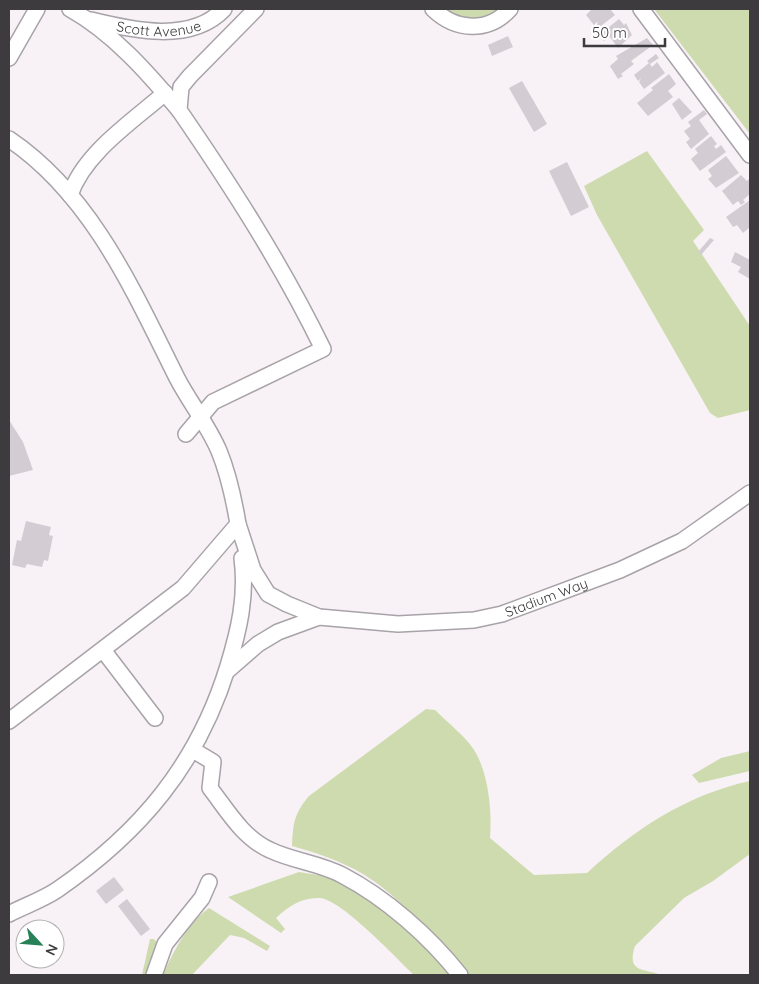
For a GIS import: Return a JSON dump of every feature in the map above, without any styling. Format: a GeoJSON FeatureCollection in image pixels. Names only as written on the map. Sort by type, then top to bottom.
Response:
{"type":"FeatureCollection","features":[{"type":"Feature","properties":{"kind":"street"},"geometry":{"type":"LineString","coordinates":[[9,58],[36,9]]}},
{"type":"Feature","properties":{"kind":"street"},"geometry":{"type":"LineString","coordinates":[[70,9],[90,20],[165,93],[179,110],[255,224],[295,294],[323,349],[213,402],[186,434]]}},
{"type":"Feature","properties":{"kind":"street","name":"Scott Avenue"},"geometry":{"type":"LineString","coordinates":[[90,20],[131,30],[161,31],[188,28],[207,21],[224,9]]}},
{"type":"Feature","properties":{"kind":"street"},"geometry":{"type":"LineString","coordinates":[[179,110],[182,87],[190,76],[256,9]]}},
{"type":"Feature","properties":{"kind":"street"},"geometry":{"type":"LineString","coordinates":[[433,9],[448,20],[462,26],[475,27],[489,25],[499,20],[510,9]]}},
{"type":"Feature","properties":{"kind":"street"},"geometry":{"type":"LineString","coordinates":[[641,9],[750,155]]}},
{"type":"Feature","properties":{"kind":"street"},"geometry":{"type":"LineString","coordinates":[[70,195],[79,175],[91,158],[165,93]]}},
{"type":"Feature","properties":{"kind":"street"},"geometry":{"type":"LineString","coordinates":[[9,139],[42,166],[70,195],[108,247],[161,342],[178,379],[219,451],[235,504],[246,583],[239,629],[226,672],[212,712],[182,769],[135,827],[120,840],[55,892],[9,914]]}},
{"type":"Feature","properties":{"kind":"street","name":"Stadium Way"},"geometry":{"type":"LineString","coordinates":[[238,524],[253,570],[268,594],[319,617],[398,624],[474,620],[502,614],[576,588],[682,541],[750,493]]}},
{"type":"Feature","properties":{"kind":"street"},"geometry":{"type":"LineString","coordinates":[[9,722],[183,588],[238,524]]}},
{"type":"Feature","properties":{"kind":"street","name":"Stadium Way"},"geometry":{"type":"LineString","coordinates":[[226,672],[258,644],[278,632],[319,617]]}},
{"type":"Feature","properties":{"kind":"street"},"geometry":{"type":"LineString","coordinates":[[102,650],[155,718]]}},
{"type":"Feature","properties":{"kind":"street"},"geometry":{"type":"LineString","coordinates":[[193,750],[213,762],[210,788],[248,836],[270,850],[323,866],[372,893],[416,930],[448,960],[460,975]]}},
{"type":"Feature","properties":{"kind":"street"},"geometry":{"type":"LineString","coordinates":[[154,975],[165,944],[202,898],[209,882]]}},
{"type":"Feature","properties":{"kind":"green space"},"geometry":{"type":"Polygon","coordinates":[[[444,9],[502,9],[487,16],[473,19],[458,16],[444,9]]]}},
{"type":"Feature","properties":{"kind":"green space"},"geometry":{"type":"Polygon","coordinates":[[[654,9],[750,9],[750,134],[654,9]]]}},
{"type":"Feature","properties":{"kind":"green space"},"geometry":{"type":"Polygon","coordinates":[[[647,151],[704,230],[693,241],[750,326],[750,410],[718,418],[710,413],[597,215],[584,186],[647,151]]]}},
{"type":"Feature","properties":{"kind":"green space"},"geometry":{"type":"Polygon","coordinates":[[[426,709],[435,710],[474,749],[487,785],[490,807],[490,838],[534,875],[587,873],[624,842],[662,816],[704,795],[750,781],[750,854],[713,881],[684,898],[635,946],[633,961],[635,966],[661,975],[468,975],[419,921],[378,884],[355,869],[337,861],[292,846],[295,819],[309,796],[426,709]]]}},
{"type":"Feature","properties":{"kind":"green space"},"geometry":{"type":"Polygon","coordinates":[[[750,751],[750,771],[699,783],[692,775],[721,758],[750,751]]]}},
{"type":"Feature","properties":{"kind":"green space"},"geometry":{"type":"Polygon","coordinates":[[[299,872],[337,878],[398,920],[453,975],[414,975],[355,919],[330,901],[314,898],[291,906],[276,918],[285,929],[281,933],[228,897],[299,872]]]}},
{"type":"Feature","properties":{"kind":"green space"},"geometry":{"type":"Polygon","coordinates":[[[209,908],[270,946],[267,951],[244,938],[230,935],[192,975],[163,975],[176,948],[188,930],[201,914],[209,908]]]}},
{"type":"Feature","properties":{"kind":"green space"},"geometry":{"type":"Polygon","coordinates":[[[150,939],[154,939],[158,944],[151,975],[142,975],[150,939]]]}},
{"type":"Feature","properties":{"kind":"building"},"geometry":{"type":"Polygon","coordinates":[[[592,9],[610,9],[615,15],[597,29],[586,15],[592,9]]]}},
{"type":"Feature","properties":{"kind":"building"},"geometry":{"type":"Polygon","coordinates":[[[619,19],[624,25],[626,23],[632,35],[618,48],[610,37],[604,41],[599,35],[619,19]]]}},
{"type":"Feature","properties":{"kind":"building"},"geometry":{"type":"Polygon","coordinates":[[[508,36],[513,47],[492,56],[488,45],[508,36]]]}},
{"type":"Feature","properties":{"kind":"building"},"geometry":{"type":"Polygon","coordinates":[[[647,38],[653,45],[631,61],[634,64],[621,74],[623,76],[618,79],[610,66],[618,59],[616,56],[647,38]]]}},
{"type":"Feature","properties":{"kind":"building"},"geometry":{"type":"Polygon","coordinates":[[[656,54],[659,58],[650,64],[652,67],[657,62],[665,73],[644,89],[639,82],[641,78],[638,81],[634,75],[649,63],[647,61],[656,54]]]}},
{"type":"Feature","properties":{"kind":"building"},"geometry":{"type":"Polygon","coordinates":[[[669,74],[676,84],[668,91],[673,97],[648,116],[637,103],[653,90],[651,88],[669,74]]]}},
{"type":"Feature","properties":{"kind":"building"},"geometry":{"type":"Polygon","coordinates":[[[522,81],[547,124],[534,132],[509,88],[522,81]]]}},
{"type":"Feature","properties":{"kind":"building"},"geometry":{"type":"Polygon","coordinates":[[[679,98],[692,112],[682,120],[672,104],[679,98]]]}},
{"type":"Feature","properties":{"kind":"building"},"geometry":{"type":"Polygon","coordinates":[[[704,110],[707,114],[699,120],[709,134],[691,149],[686,142],[690,139],[684,131],[691,126],[688,122],[704,110]]]}},
{"type":"Feature","properties":{"kind":"building"},"geometry":{"type":"Polygon","coordinates":[[[711,136],[717,144],[714,146],[716,149],[721,145],[726,152],[700,171],[691,159],[698,153],[695,149],[711,136]]]}},
{"type":"Feature","properties":{"kind":"building"},"geometry":{"type":"Polygon","coordinates":[[[726,156],[739,173],[716,188],[708,179],[712,176],[708,170],[726,156]]]}},
{"type":"Feature","properties":{"kind":"building"},"geometry":{"type":"Polygon","coordinates":[[[567,162],[589,207],[571,216],[549,171],[567,162]]]}},
{"type":"Feature","properties":{"kind":"building"},"geometry":{"type":"Polygon","coordinates":[[[741,175],[747,181],[750,178],[750,194],[743,200],[745,202],[741,205],[738,201],[733,205],[722,191],[741,175]]]}},
{"type":"Feature","properties":{"kind":"building"},"geometry":{"type":"Polygon","coordinates":[[[750,200],[750,227],[743,233],[737,225],[733,227],[726,217],[750,200]]]}},
{"type":"Feature","properties":{"kind":"building"},"geometry":{"type":"Polygon","coordinates":[[[710,238],[714,240],[701,255],[698,252],[710,238]]]}},
{"type":"Feature","properties":{"kind":"building"},"geometry":{"type":"Polygon","coordinates":[[[735,252],[750,260],[750,279],[738,272],[741,267],[731,262],[735,252]]]}},
{"type":"Feature","properties":{"kind":"building"},"geometry":{"type":"Polygon","coordinates":[[[9,420],[23,442],[33,470],[9,476],[9,420]]]}},
{"type":"Feature","properties":{"kind":"building"},"geometry":{"type":"Polygon","coordinates":[[[26,521],[51,527],[49,535],[53,536],[48,561],[44,560],[42,567],[27,564],[25,568],[12,565],[17,540],[21,541],[26,521]]]}},
{"type":"Feature","properties":{"kind":"building"},"geometry":{"type":"Polygon","coordinates":[[[114,877],[124,890],[106,904],[96,891],[114,877]]]}},
{"type":"Feature","properties":{"kind":"building"},"geometry":{"type":"Polygon","coordinates":[[[127,899],[150,929],[141,936],[118,906],[127,899]]]}}]}
